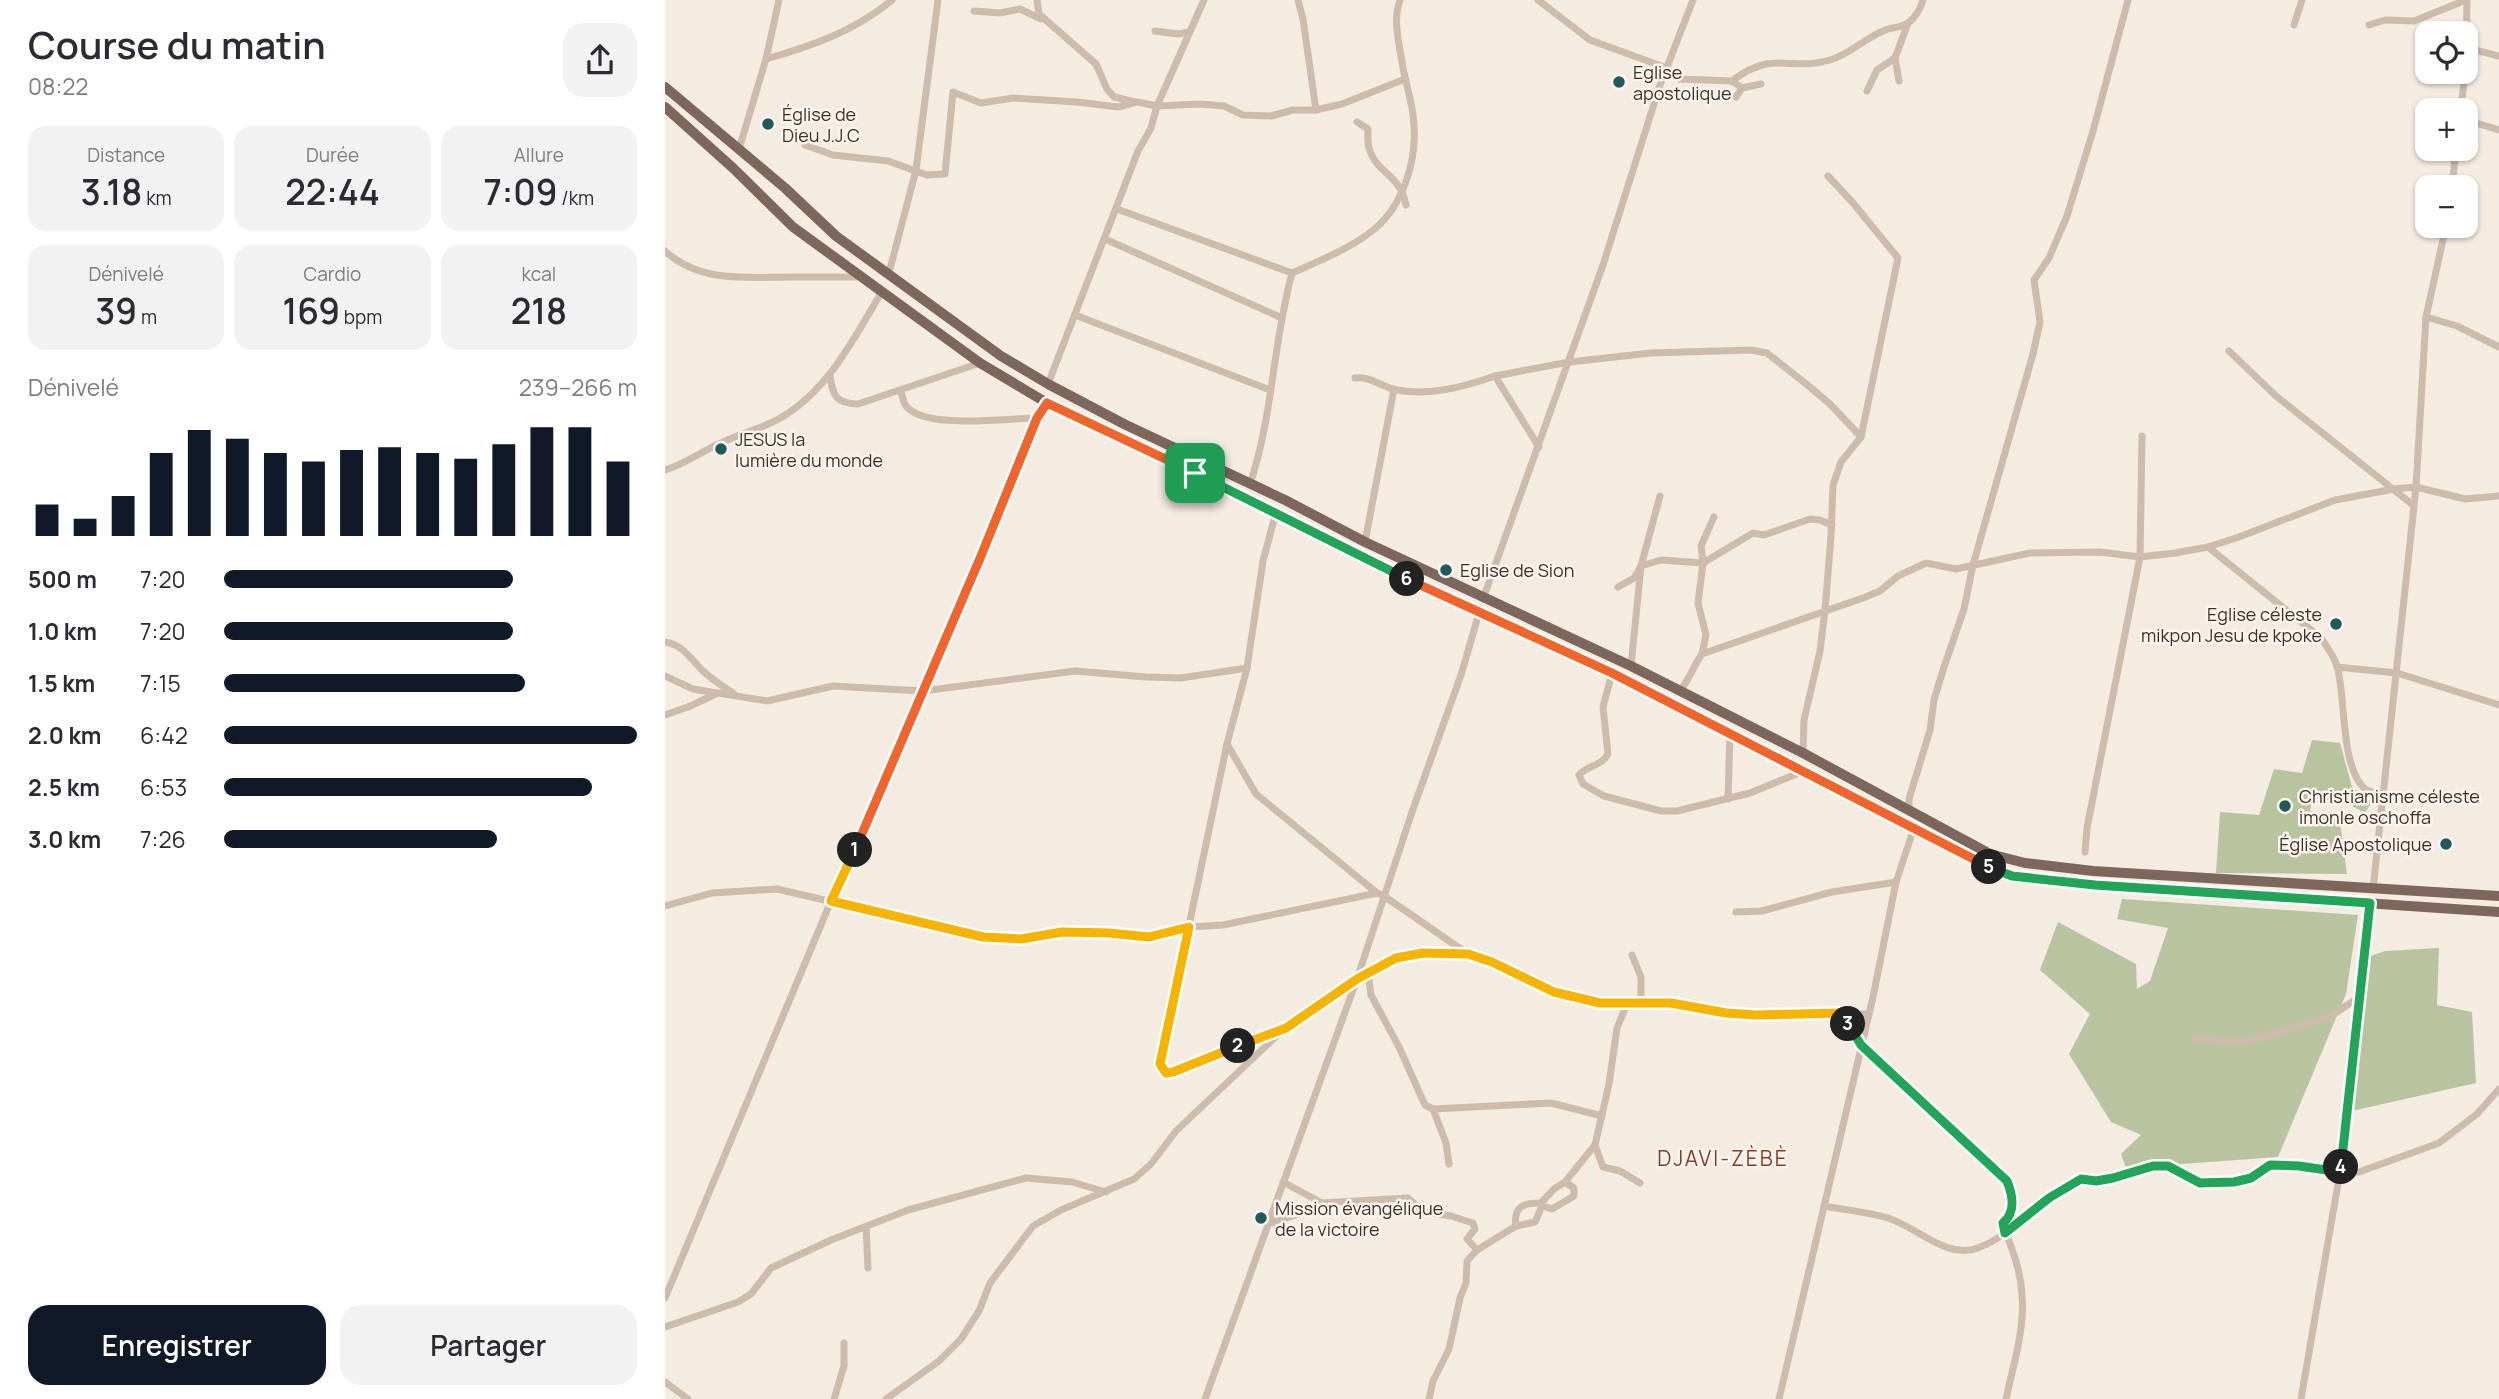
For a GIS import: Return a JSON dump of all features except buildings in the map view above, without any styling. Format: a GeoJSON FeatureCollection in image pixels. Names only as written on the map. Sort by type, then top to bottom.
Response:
{"type":"FeatureCollection","features":[{"type":"Feature","properties":{"kind":"main road"},"geometry":{"type":"LineString","coordinates":[[665,87],[836,236],[1001,356],[1048,384],[1365,542],[1630,666],[1803,753],[1990,854],[2025,863],[2181,878],[2499,896]]}},
{"type":"Feature","properties":{"kind":"main road"},"geometry":{"type":"LineString","coordinates":[[665,107],[793,227],[980,363],[1047,403],[1276,512],[1363,558],[1612,673],[1984,865],[2012,876],[2095,885],[2499,912]]}},
{"type":"Feature","properties":{"kind":"street"},"geometry":{"type":"LineString","coordinates":[[739,149],[766,59],[779,0]]}},
{"type":"Feature","properties":{"kind":"street"},"geometry":{"type":"LineString","coordinates":[[766,59],[801,50],[842,33],[867,20],[892,0]]}},
{"type":"Feature","properties":{"kind":"street"},"geometry":{"type":"LineString","coordinates":[[889,273],[916,170],[938,0]]}},
{"type":"Feature","properties":{"kind":"street"},"geometry":{"type":"LineString","coordinates":[[1037,0],[1039,15],[1095,64],[1114,97],[1137,102],[1157,106],[1224,106],[1243,115],[1271,116],[1293,110],[1316,110],[1342,104],[1405,79]]}},
{"type":"Feature","properties":{"kind":"street"},"geometry":{"type":"LineString","coordinates":[[1048,384],[1138,151],[1151,128],[1157,106],[1205,0]]}},
{"type":"Feature","properties":{"kind":"street"},"geometry":{"type":"LineString","coordinates":[[1298,0],[1316,110]]}},
{"type":"Feature","properties":{"kind":"street"},"geometry":{"type":"LineString","coordinates":[[1117,209],[1292,273],[1369,234],[1387,215],[1403,191],[1414,144],[1414,116],[1397,27],[1400,0]]}},
{"type":"Feature","properties":{"kind":"street"},"geometry":{"type":"LineString","coordinates":[[1538,0],[1590,40],[1667,68],[1679,79],[1732,81],[1742,88]]}},
{"type":"Feature","properties":{"kind":"street"},"geometry":{"type":"LineString","coordinates":[[1483,599],[1569,362],[1667,68],[1693,0]]}},
{"type":"Feature","properties":{"kind":"street"},"geometry":{"type":"LineString","coordinates":[[1899,81],[1895,58],[1908,23],[1921,7],[1923,0]]}},
{"type":"Feature","properties":{"kind":"street"},"geometry":{"type":"LineString","coordinates":[[1909,811],[1909,799],[1930,730],[1934,699],[1964,609],[1973,565],[2041,322],[2034,280],[2049,258],[2067,216],[2094,131],[2128,0]]}},
{"type":"Feature","properties":{"kind":"street"},"geometry":{"type":"LineString","coordinates":[[2294,25],[2302,0]]}},
{"type":"Feature","properties":{"kind":"street"},"geometry":{"type":"LineString","coordinates":[[2369,24],[2385,20],[2414,21],[2467,0],[2467,21]]}},
{"type":"Feature","properties":{"kind":"street"},"geometry":{"type":"LineString","coordinates":[[974,10],[1000,13],[1020,9],[1038,17],[1059,33]]}},
{"type":"Feature","properties":{"kind":"street"},"geometry":{"type":"LineString","coordinates":[[1732,81],[1758,65],[1790,61],[1804,64],[1830,60],[1884,30],[1908,23]]}},
{"type":"Feature","properties":{"kind":"street"},"geometry":{"type":"LineString","coordinates":[[1155,31],[1178,34],[1189,32]]}},
{"type":"Feature","properties":{"kind":"street"},"geometry":{"type":"LineString","coordinates":[[2478,51],[2499,56]]}},
{"type":"Feature","properties":{"kind":"street"},"geometry":{"type":"LineString","coordinates":[[1867,91],[1877,70],[1895,58]]}},
{"type":"Feature","properties":{"kind":"street"},"geometry":{"type":"LineString","coordinates":[[1736,97],[1742,88],[1761,84]]}},
{"type":"Feature","properties":{"kind":"street"},"geometry":{"type":"LineString","coordinates":[[805,145],[833,155],[888,161],[927,176],[945,174],[953,92],[981,103],[1013,98],[1118,107],[1137,102]]}},
{"type":"Feature","properties":{"kind":"street"},"geometry":{"type":"LineString","coordinates":[[1356,122],[1368,129],[1369,151],[1403,191],[1406,205]]}},
{"type":"Feature","properties":{"kind":"street"},"geometry":{"type":"LineString","coordinates":[[2478,124],[2499,130]]}},
{"type":"Feature","properties":{"kind":"street"},"geometry":{"type":"LineString","coordinates":[[1803,753],[1804,720],[1820,651],[1825,610],[1835,474],[1861,437],[1898,258],[1828,176]]}},
{"type":"Feature","properties":{"kind":"street"},"geometry":{"type":"LineString","coordinates":[[2372,889],[2416,487],[2426,317],[2442,238]]}},
{"type":"Feature","properties":{"kind":"street"},"geometry":{"type":"LineString","coordinates":[[1105,239],[1282,318]]}},
{"type":"Feature","properties":{"kind":"street"},"geometry":{"type":"LineString","coordinates":[[665,251],[687,267],[720,276],[862,277]]}},
{"type":"Feature","properties":{"kind":"street"},"geometry":{"type":"LineString","coordinates":[[1250,484],[1260,456],[1292,273]]}},
{"type":"Feature","properties":{"kind":"street"},"geometry":{"type":"LineString","coordinates":[[665,470],[781,418],[817,391],[881,293]]}},
{"type":"Feature","properties":{"kind":"street"},"geometry":{"type":"LineString","coordinates":[[1075,315],[1270,390]]}},
{"type":"Feature","properties":{"kind":"street"},"geometry":{"type":"LineString","coordinates":[[2426,317],[2457,326],[2499,347]]}},
{"type":"Feature","properties":{"kind":"street"},"geometry":{"type":"LineString","coordinates":[[1355,378],[1365,377],[1394,389],[1442,391],[1495,376],[1569,362],[1651,353],[1751,350],[1767,353],[1830,404],[1861,437]]}},
{"type":"Feature","properties":{"kind":"street"},"geometry":{"type":"LineString","coordinates":[[2229,351],[2276,396],[2413,505]]}},
{"type":"Feature","properties":{"kind":"street"},"geometry":{"type":"LineString","coordinates":[[829,375],[837,399],[846,404],[858,404],[980,363]]}},
{"type":"Feature","properties":{"kind":"street"},"geometry":{"type":"LineString","coordinates":[[1495,376],[1539,447]]}},
{"type":"Feature","properties":{"kind":"street"},"geometry":{"type":"LineString","coordinates":[[1365,542],[1394,389]]}},
{"type":"Feature","properties":{"kind":"street"},"geometry":{"type":"LineString","coordinates":[[901,390],[904,405],[914,412],[938,419],[969,422],[1037,418]]}},
{"type":"Feature","properties":{"kind":"street"},"geometry":{"type":"LineString","coordinates":[[665,1298],[1037,418],[1047,403]]}},
{"type":"Feature","properties":{"kind":"street"},"geometry":{"type":"LineString","coordinates":[[2085,852],[2087,828],[2140,557],[2142,436]]}},
{"type":"Feature","properties":{"kind":"street"},"geometry":{"type":"LineString","coordinates":[[1702,654],[1779,629],[1880,591],[1892,580],[1926,563],[1956,569],[2031,552],[2099,552],[2140,557],[2208,547],[2335,500],[2394,489],[2416,487],[2465,499],[2499,496]]}},
{"type":"Feature","properties":{"kind":"street"},"geometry":{"type":"LineString","coordinates":[[1630,666],[1641,565],[1660,496]]}},
{"type":"Feature","properties":{"kind":"street"},"geometry":{"type":"LineString","coordinates":[[1276,512],[1263,561],[1247,668],[1227,744],[1160,1064],[1166,1073],[1173,1072],[1286,1028]]}},
{"type":"Feature","properties":{"kind":"street"},"geometry":{"type":"LineString","coordinates":[[1680,691],[1692,675],[1702,654],[1706,635],[1698,603],[1703,563],[1701,546],[1714,517]]}},
{"type":"Feature","properties":{"kind":"street"},"geometry":{"type":"LineString","coordinates":[[1618,587],[1634,578],[1641,565],[1661,560],[1703,563],[1751,537],[1753,533],[1765,535],[1810,519],[1832,525]]}},
{"type":"Feature","properties":{"kind":"street"},"geometry":{"type":"LineString","coordinates":[[2208,547],[2321,638],[2337,667],[2346,740],[2358,780],[2366,789],[2384,796]]}},
{"type":"Feature","properties":{"kind":"street"},"geometry":{"type":"LineString","coordinates":[[1205,1399],[1357,979],[1381,895],[1461,675],[1479,613]]}},
{"type":"Feature","properties":{"kind":"street"},"geometry":{"type":"LineString","coordinates":[[665,642],[673,643],[688,653],[699,667],[734,694]]}},
{"type":"Feature","properties":{"kind":"street"},"geometry":{"type":"LineString","coordinates":[[2337,667],[2397,673],[2499,705]]}},
{"type":"Feature","properties":{"kind":"street"},"geometry":{"type":"LineString","coordinates":[[665,676],[693,689],[767,701],[834,685],[923,691],[1075,671],[1181,678],[1247,668]]}},
{"type":"Feature","properties":{"kind":"street"},"geometry":{"type":"LineString","coordinates":[[1612,673],[1603,707],[1608,754],[1605,761],[1583,770],[1579,775],[1583,784],[1604,796],[1661,811],[1684,810],[1750,793],[1804,771]]}},
{"type":"Feature","properties":{"kind":"street"},"geometry":{"type":"LineString","coordinates":[[665,715],[688,708],[718,693]]}},
{"type":"Feature","properties":{"kind":"street"},"geometry":{"type":"LineString","coordinates":[[1727,799],[1730,733]]}},
{"type":"Feature","properties":{"kind":"street"},"geometry":{"type":"LineString","coordinates":[[1227,744],[1243,774],[1263,801],[1381,895],[1468,954],[1492,962],[1554,992],[1572,998],[1627,1004],[1689,1004],[1726,1013],[1869,1014]]}},
{"type":"Feature","properties":{"kind":"street"},"geometry":{"type":"LineString","coordinates":[[1779,1399],[1869,1014],[1896,883],[1914,828]]}},
{"type":"Feature","properties":{"kind":"street"},"geometry":{"type":"LineString","coordinates":[[1735,912],[1762,911],[1832,892],[1896,883]]}},
{"type":"Feature","properties":{"kind":"street"},"geometry":{"type":"LineString","coordinates":[[665,906],[712,892],[778,889],[983,937],[1021,939],[1062,932],[1149,937],[1189,927],[1223,925],[1330,901],[1381,895]]}},
{"type":"Feature","properties":{"kind":"street"},"geometry":{"type":"LineString","coordinates":[[2301,1399],[2340,1172],[2370,903]]}},
{"type":"Feature","properties":{"kind":"street"},"geometry":{"type":"LineString","coordinates":[[886,1399],[939,1361],[961,1339],[979,1311],[990,1283],[1033,1226],[1061,1210],[1133,1179],[1151,1164],[1176,1131],[1286,1028],[1357,979],[1396,958],[1423,953],[1468,954]]}},
{"type":"Feature","properties":{"kind":"street"},"geometry":{"type":"LineString","coordinates":[[1632,955],[1641,977],[1641,1004]]}},
{"type":"Feature","properties":{"kind":"street"},"geometry":{"type":"LineString","coordinates":[[1368,973],[1371,995],[1399,1047],[1425,1105],[1433,1109],[1551,1103],[1602,1116]]}},
{"type":"Feature","properties":{"kind":"street"},"geometry":{"type":"LineString","coordinates":[[2196,1039],[2245,1042],[2330,1017],[2359,998]]}},
{"type":"Feature","properties":{"kind":"street"},"geometry":{"type":"LineString","coordinates":[[1429,1399],[1433,1381],[1449,1349],[1459,1298],[1466,1283],[1467,1261],[1477,1250],[1516,1226],[1535,1222],[1541,1204],[1554,1189],[1565,1182],[1595,1144],[1617,1028],[1627,1004]]}},
{"type":"Feature","properties":{"kind":"street"},"geometry":{"type":"LineString","coordinates":[[1841,1013],[1861,1045],[2007,1181],[2012,1207],[2010,1217],[2003,1223],[2017,1265],[2022,1312],[2006,1399]]}},
{"type":"Feature","properties":{"kind":"street"},"geometry":{"type":"LineString","coordinates":[[1824,1206],[1893,1220],[1945,1247],[1963,1251],[1978,1248],[2005,1233],[2049,1198],[2081,1179],[2105,1180],[2153,1166],[2168,1166],[2200,1183],[2234,1182],[2251,1178],[2270,1165],[2359,1172],[2439,1143],[2477,1114],[2499,1089]]}},
{"type":"Feature","properties":{"kind":"street"},"geometry":{"type":"LineString","coordinates":[[1433,1109],[1446,1143],[1449,1164]]}},
{"type":"Feature","properties":{"kind":"street"},"geometry":{"type":"LineString","coordinates":[[1595,1144],[1603,1167],[1620,1171],[1640,1183]]}},
{"type":"Feature","properties":{"kind":"street"},"geometry":{"type":"LineString","coordinates":[[665,1327],[738,1302],[756,1289],[771,1268],[831,1240],[908,1210],[1026,1178],[1072,1182],[1107,1192]]}},
{"type":"Feature","properties":{"kind":"street"},"geometry":{"type":"LineString","coordinates":[[1283,1182],[1322,1203],[1409,1198],[1423,1212],[1451,1216],[1473,1223],[1475,1228],[1468,1239],[1477,1250]]}},
{"type":"Feature","properties":{"kind":"street"},"geometry":{"type":"LineString","coordinates":[[1516,1226],[1515,1216],[1519,1208],[1527,1202],[1552,1209],[1574,1196],[1574,1188],[1565,1182]]}},
{"type":"Feature","properties":{"kind":"street"},"geometry":{"type":"LineString","coordinates":[[1268,1224],[1312,1210],[1322,1203]]}},
{"type":"Feature","properties":{"kind":"street"},"geometry":{"type":"LineString","coordinates":[[866,1227],[869,1268]]}},
{"type":"Feature","properties":{"kind":"street"},"geometry":{"type":"LineString","coordinates":[[834,1399],[844,1366],[844,1343]]}},
{"type":"Feature","properties":{"kind":"street"},"geometry":{"type":"LineString","coordinates":[[665,1382],[688,1399]]}},
{"type":"Feature","properties":{"kind":"green space"},"geometry":{"type":"Polygon","coordinates":[[[2312,740],[2340,743],[2352,787],[2372,802],[2365,813],[2348,804],[2312,797],[2310,811],[2340,821],[2347,874],[2216,873],[2220,812],[2259,815],[2274,769],[2302,773],[2312,740]]]}},
{"type":"Feature","properties":{"kind":"green space"},"geometry":{"type":"Polygon","coordinates":[[[2122,899],[2358,915],[2346,994],[2278,1157],[2126,1168],[2121,1154],[2141,1135],[2111,1122],[2069,1054],[2090,1014],[2040,970],[2058,922],[2136,964],[2137,989],[2150,981],[2168,928],[2117,919],[2122,899]]]}},
{"type":"Feature","properties":{"kind":"green space"},"geometry":{"type":"Polygon","coordinates":[[[2439,948],[2437,1005],[2472,1012],[2476,1083],[2343,1113],[2362,959],[2385,951],[2439,948]]]}},
{"type":"Feature","properties":{"kind":"place","name":"Eglise apostolique"},"geometry":{"type":"Point","coordinates":[1619,82]}},
{"type":"Feature","properties":{"kind":"place","name":"Église de Dieu J.J.C"},"geometry":{"type":"Point","coordinates":[768,124]}},
{"type":"Feature","properties":{"kind":"place","name":"JESUS la lumière du monde"},"geometry":{"type":"Point","coordinates":[721,449]}},
{"type":"Feature","properties":{"kind":"place","name":"Eglise de Sion"},"geometry":{"type":"Point","coordinates":[1446,570]}},
{"type":"Feature","properties":{"kind":"place","name":"Eglise céleste mikpon Jesu de kpoke"},"geometry":{"type":"Point","coordinates":[2336,624]}},
{"type":"Feature","properties":{"kind":"place","name":"Christianisme céleste imonle oschoffa"},"geometry":{"type":"Point","coordinates":[2285,806]}},
{"type":"Feature","properties":{"kind":"place","name":"Église Apostolique"},"geometry":{"type":"Point","coordinates":[2446,844]}},
{"type":"Feature","properties":{"kind":"place","name":"Mission évangélique de la victoire"},"geometry":{"type":"Point","coordinates":[1261,1218]}},
{"type":"Feature","properties":{"kind":"district","name":"DJAVI-ZÈBÈ"},"geometry":{"type":"Point","coordinates":[1723,1158]}},
{"type":"Feature","properties":{"kind":"route"},"geometry":{"type":"LineString","coordinates":[[1047,403],[1195,473],[1421,586],[1612,673],[1886,812],[1956,851],[2012,876],[2095,885],[2370,903],[2340,1172],[2270,1165],[2251,1178],[2234,1182],[2200,1183],[2168,1166],[2153,1166],[2113,1178],[2096,1181],[2081,1179],[2049,1198],[2005,1233],[2003,1223],[2010,1217],[2012,1207],[2007,1181],[1861,1045],[1841,1013],[1755,1015],[1726,1013],[1689,1004],[1600,1003],[1554,992],[1492,962],[1468,954],[1423,953],[1396,958],[1357,979],[1286,1028],[1166,1073],[1160,1064],[1189,927],[1149,937],[1062,932],[1004,939],[983,937],[831,901],[873,810],[1037,418],[1047,403]]}}]}
